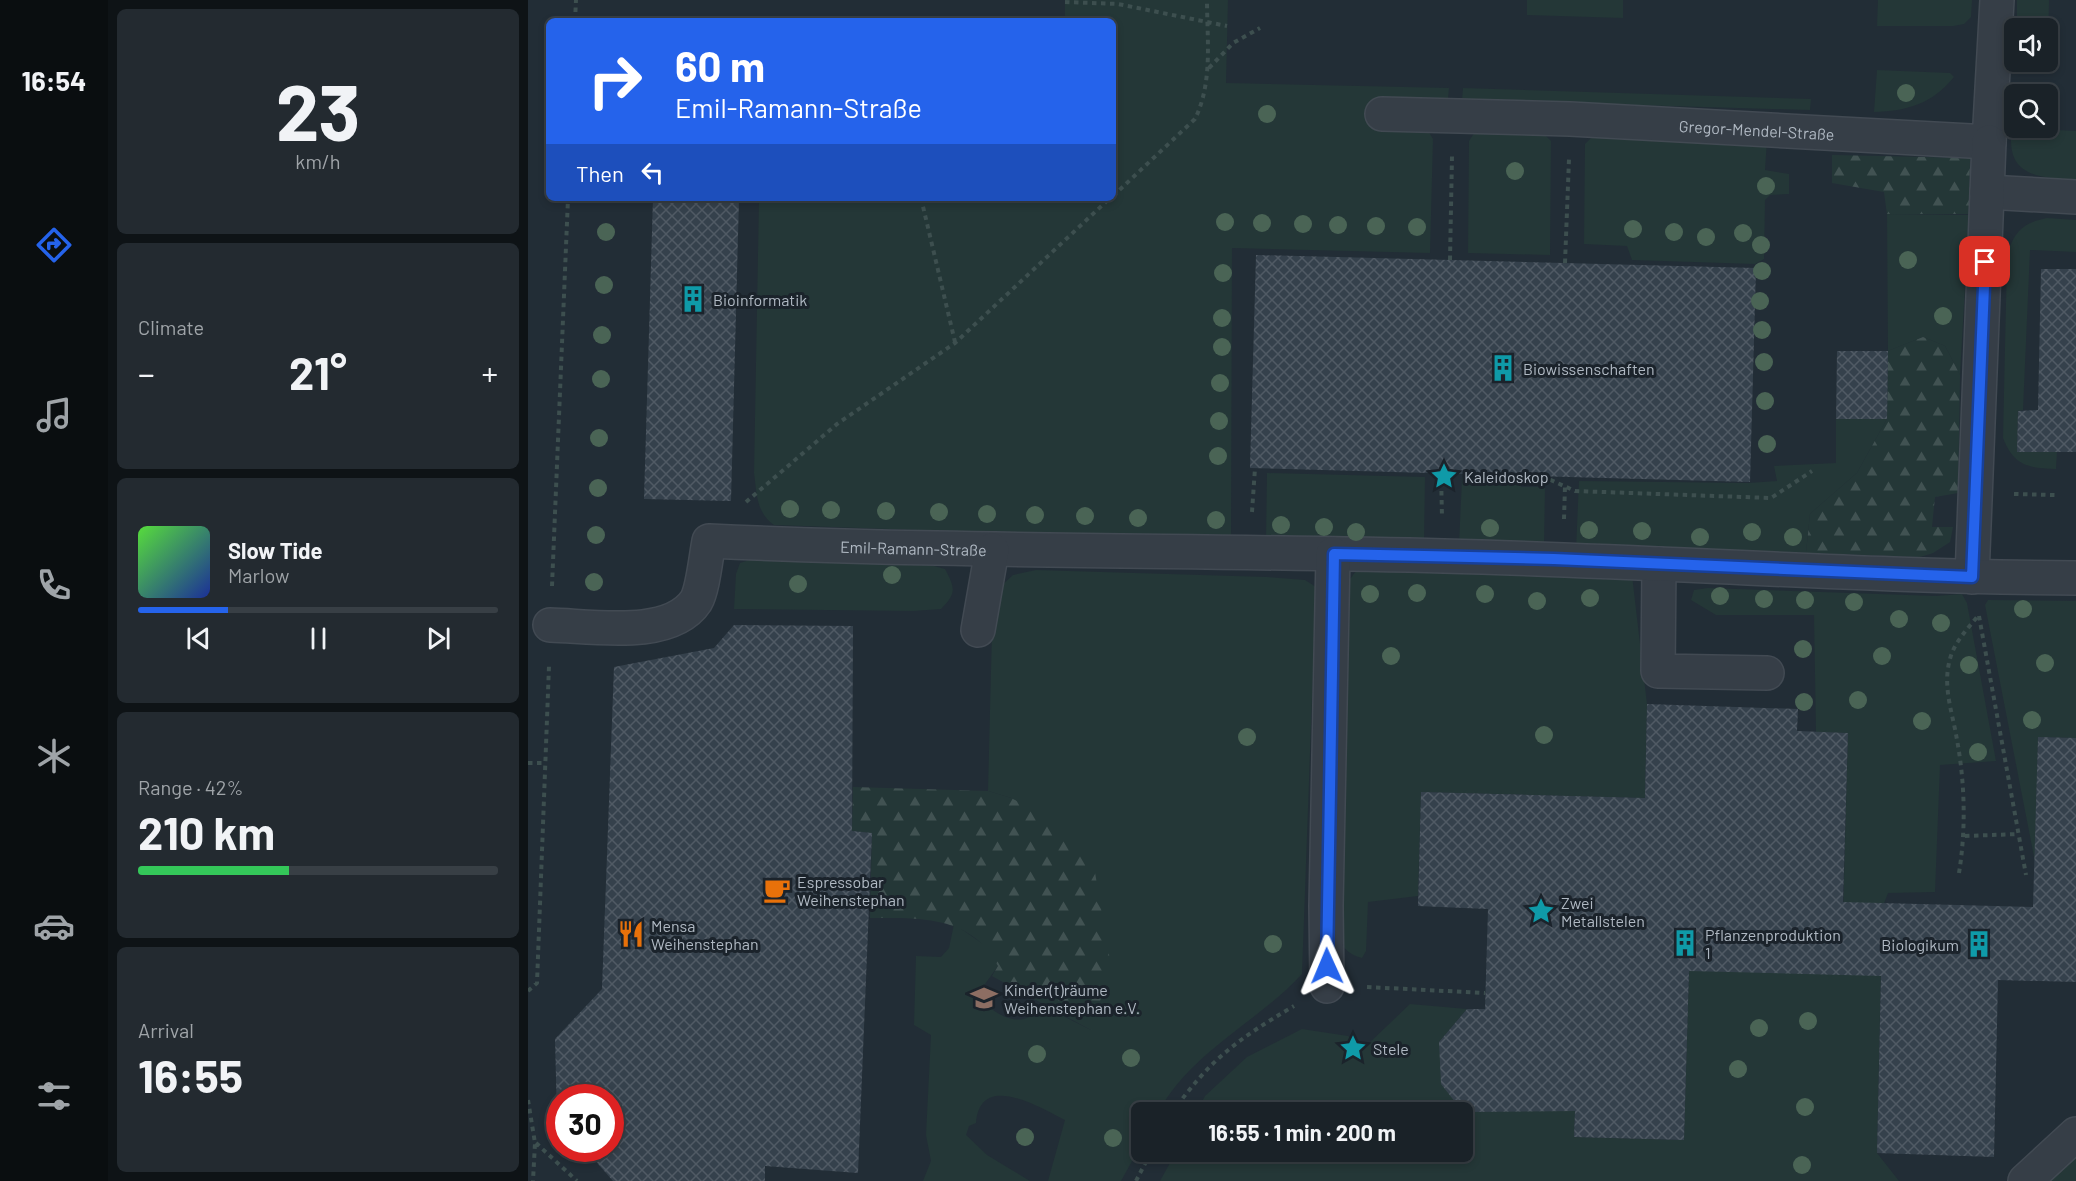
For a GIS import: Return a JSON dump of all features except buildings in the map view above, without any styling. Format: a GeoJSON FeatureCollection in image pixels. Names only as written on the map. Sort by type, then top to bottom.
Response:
{"type":"FeatureCollection","features":[{"type":"Feature","properties":{"kind":"street"},"geometry":{"type":"LineString","coordinates":[[1972,577],[1989,142],[1997,0]]}},
{"type":"Feature","properties":{"kind":"street","name":"Gregor-Mendel-Straße"},"geometry":{"type":"LineString","coordinates":[[1382,114],[1570,119],[1989,142]]}},
{"type":"Feature","properties":{"kind":"street"},"geometry":{"type":"LineString","coordinates":[[1987,192],[2076,197]]}},
{"type":"Feature","properties":{"kind":"street","name":"Emil-Ramann-Straße"},"geometry":{"type":"LineString","coordinates":[[550,625],[648,627],[682,617],[697,599],[709,541],[992,550],[1334,554],[1972,577],[2076,578]]}},
{"type":"Feature","properties":{"kind":"street"},"geometry":{"type":"LineString","coordinates":[[978,630],[992,550]]}},
{"type":"Feature","properties":{"kind":"street"},"geometry":{"type":"LineString","coordinates":[[1327,986],[1326,906],[1334,554]]}},
{"type":"Feature","properties":{"kind":"street"},"geometry":{"type":"LineString","coordinates":[[1659,564],[1658,671],[1767,673]]}},
{"type":"Feature","properties":{"kind":"street"},"geometry":{"type":"LineString","coordinates":[[2025,1181],[2076,1134]]}},
{"type":"Feature","properties":{"kind":"path"},"geometry":{"type":"LineString","coordinates":[[575,18],[576,0]]}},
{"type":"Feature","properties":{"kind":"path"},"geometry":{"type":"LineString","coordinates":[[1116,193],[1195,119],[1200,108],[1209,68],[1207,0]]}},
{"type":"Feature","properties":{"kind":"path"},"geometry":{"type":"LineString","coordinates":[[1065,2],[1118,4],[1227,26]]}},
{"type":"Feature","properties":{"kind":"path"},"geometry":{"type":"LineString","coordinates":[[1209,68],[1215,59],[1233,44],[1260,28]]}},
{"type":"Feature","properties":{"kind":"path"},"geometry":{"type":"LineString","coordinates":[[1450,260],[1453,115]]}},
{"type":"Feature","properties":{"kind":"path"},"geometry":{"type":"LineString","coordinates":[[1566,263],[1570,119]]}},
{"type":"Feature","properties":{"kind":"path"},"geometry":{"type":"LineString","coordinates":[[922,201],[955,342]]}},
{"type":"Feature","properties":{"kind":"path"},"geometry":{"type":"LineString","coordinates":[[739,508],[837,424],[955,342],[1108,201]]}},
{"type":"Feature","properties":{"kind":"path"},"geometry":{"type":"LineString","coordinates":[[1542,476],[1575,491],[1771,498],[1812,471]]}},
{"type":"Feature","properties":{"kind":"path"},"geometry":{"type":"LineString","coordinates":[[1959,873],[1965,836],[1958,742],[1948,701],[1947,679],[1949,660],[1957,642],[1979,614]]}},
{"type":"Feature","properties":{"kind":"path"},"geometry":{"type":"LineString","coordinates":[[1983,639],[2026,875]]}},
{"type":"Feature","properties":{"kind":"path"},"geometry":{"type":"LineString","coordinates":[[528,763],[545,763]]}},
{"type":"Feature","properties":{"kind":"path"},"geometry":{"type":"LineString","coordinates":[[1965,836],[2019,834]]}},
{"type":"Feature","properties":{"kind":"path"},"geometry":{"type":"LineString","coordinates":[[1179,1102],[1193,1082],[1218,1056],[1253,1030],[1327,986],[1485,993]]}},
{"type":"Feature","properties":{"kind":"path"},"geometry":{"type":"LineString","coordinates":[[528,1100],[535,1143],[533,1181]]}},
{"type":"Feature","properties":{"kind":"path"},"geometry":{"type":"LineString","coordinates":[[535,1143],[577,1181]]}},
{"type":"Feature","properties":{"kind":"path"},"geometry":{"type":"LineString","coordinates":[[1136,1181],[1146,1162]]}},
{"type":"Feature","properties":{"kind":"green space"},"geometry":{"type":"Polygon","coordinates":[[[1065,0],[1228,0],[1226,83],[1449,88],[1448,99],[1427,129],[1433,139],[1430,253],[1232,248],[1231,541],[774,525],[761,508],[754,473],[759,201],[1116,201],[1116,18],[1065,18],[1065,0]]]}},
{"type":"Feature","properties":{"kind":"green space"},"geometry":{"type":"Polygon","coordinates":[[[1527,0],[1623,0],[1623,18],[1527,15],[1527,0]]]}},
{"type":"Feature","properties":{"kind":"green space"},"geometry":{"type":"Polygon","coordinates":[[[1878,0],[1972,0],[1971,17],[1964,24],[1953,26],[1877,26],[1878,0]]]}},
{"type":"Feature","properties":{"kind":"green space"},"geometry":{"type":"Polygon","coordinates":[[[2017,0],[2049,0],[2049,18],[2017,18],[2017,0]]]}},
{"type":"Feature","properties":{"kind":"green space"},"geometry":{"type":"Polygon","coordinates":[[[1877,70],[1950,73],[1954,77],[1928,100],[1908,108],[1874,112],[1877,70]]]}},
{"type":"Feature","properties":{"kind":"green space"},"geometry":{"type":"Polygon","coordinates":[[[1463,88],[1811,99],[1810,110],[1462,100],[1463,88]]]}},
{"type":"Feature","properties":{"kind":"green space"},"geometry":{"type":"Polygon","coordinates":[[[1476,130],[1541,131],[1551,141],[1550,255],[1468,253],[1469,141],[1476,130]]]}},
{"type":"Feature","properties":{"kind":"green space"},"geometry":{"type":"Polygon","coordinates":[[[2058,130],[2076,131],[2076,179],[2043,177],[2024,170],[2013,154],[2011,138],[2058,138],[2058,130]]]}},
{"type":"Feature","properties":{"kind":"green space"},"geometry":{"type":"Polygon","coordinates":[[[1596,133],[1767,140],[1765,170],[1789,174],[1789,194],[1770,195],[1765,200],[1764,259],[1755,264],[1632,260],[1627,246],[1584,244],[1585,144],[1596,133]]]}},
{"type":"Feature","properties":{"kind":"green space"},"geometry":{"type":"Polygon","coordinates":[[[1832,155],[1970,158],[1969,214],[1887,214],[1884,192],[1832,183],[1832,155]]]}},
{"type":"Feature","properties":{"kind":"green space"},"geometry":{"type":"Polygon","coordinates":[[[1887,214],[1969,215],[1960,375],[1945,346],[1923,337],[1888,351],[1887,214]]]}},
{"type":"Feature","properties":{"kind":"green space"},"geometry":{"type":"Polygon","coordinates":[[[2047,218],[2076,220],[2076,252],[2030,250],[2023,410],[2018,411],[2017,452],[2057,451],[2056,469],[2037,468],[2023,464],[2012,455],[2003,438],[2007,257],[2012,241],[2020,230],[2031,223],[2047,218]]]}},
{"type":"Feature","properties":{"kind":"green space"},"geometry":{"type":"Polygon","coordinates":[[[1923,337],[1945,346],[1960,375],[1958,493],[1935,497],[1932,527],[1953,527],[1950,542],[1933,553],[1920,557],[1806,553],[1810,514],[1857,473],[1887,419],[1888,351],[1923,337]]]}},
{"type":"Feature","properties":{"kind":"green space"},"geometry":{"type":"Polygon","coordinates":[[[1836,419],[1887,419],[1857,473],[1810,514],[1806,553],[1576,549],[1579,481],[1748,483],[1777,481],[1774,466],[1836,463],[1836,419]]]}},
{"type":"Feature","properties":{"kind":"green space"},"geometry":{"type":"Polygon","coordinates":[[[1267,473],[1425,477],[1424,543],[1266,540],[1267,473]]]}},
{"type":"Feature","properties":{"kind":"green space"},"geometry":{"type":"Polygon","coordinates":[[[1462,478],[1521,479],[1521,487],[1545,487],[1544,547],[1459,545],[1462,478]]]}},
{"type":"Feature","properties":{"kind":"green space"},"geometry":{"type":"Polygon","coordinates":[[[755,558],[923,563],[945,569],[953,590],[950,599],[941,609],[913,611],[734,609],[736,574],[740,563],[755,558]]]}},
{"type":"Feature","properties":{"kind":"green space"},"geometry":{"type":"Polygon","coordinates":[[[1036,570],[1267,577],[1305,580],[1316,587],[1302,974],[1284,992],[1206,1055],[1188,1072],[1165,1102],[1131,1102],[1132,1162],[1121,1181],[1048,1181],[1065,1120],[1026,1102],[1012,1097],[999,1096],[988,1099],[980,1107],[976,1123],[969,1126],[966,1135],[987,1155],[1030,1181],[923,1181],[931,1161],[926,1135],[931,1035],[914,1025],[916,956],[941,957],[949,948],[954,924],[989,948],[998,966],[980,991],[980,1000],[995,1012],[1019,1020],[1035,1014],[1043,1006],[1091,1030],[1011,798],[988,791],[992,631],[1000,587],[1013,575],[1036,570]]]}},
{"type":"Feature","properties":{"kind":"green space"},"geometry":{"type":"Polygon","coordinates":[[[1356,571],[1632,575],[1647,704],[1645,798],[1421,792],[1418,896],[1368,902],[1366,951],[1362,958],[1348,951],[1338,939],[1347,583],[1356,571]]]}},
{"type":"Feature","properties":{"kind":"green space"},"geometry":{"type":"Polygon","coordinates":[[[1708,588],[1936,596],[1962,594],[1967,603],[1996,761],[1940,765],[1935,892],[1888,893],[1884,903],[1883,919],[1843,918],[1848,733],[1816,732],[1814,615],[1716,615],[1691,600],[1694,590],[1708,588]]]}},
{"type":"Feature","properties":{"kind":"green space"},"geometry":{"type":"Polygon","coordinates":[[[1988,600],[2076,601],[2076,738],[2038,737],[2035,862],[1985,605],[1988,600]]]}},
{"type":"Feature","properties":{"kind":"green space"},"geometry":{"type":"Polygon","coordinates":[[[853,787],[988,791],[1011,798],[1050,818],[1092,855],[1111,966],[1091,1030],[992,976],[998,966],[987,949],[974,937],[959,928],[926,920],[870,918],[872,833],[852,831],[853,787]]]}},
{"type":"Feature","properties":{"kind":"green space"},"geometry":{"type":"Polygon","coordinates":[[[1881,969],[1877,1153],[1899,1181],[1160,1181],[1170,1162],[1473,1162],[1473,1102],[1202,1102],[1205,1096],[1247,1057],[1302,1029],[1348,1036],[1364,1048],[1410,1004],[1467,1009],[1439,1042],[1530,1110],[1575,1111],[1574,1137],[1684,1140],[1689,971],[1881,969]]]}},
{"type":"Feature","properties":{"kind":"green space"},"geometry":{"type":"Polygon","coordinates":[[[2076,1144],[2076,1181],[2035,1181],[2076,1144]]]}},
{"type":"Feature","properties":{"kind":"place","name":"Bioinformatik"},"geometry":{"type":"Point","coordinates":[693,299]}},
{"type":"Feature","properties":{"kind":"place","name":"Biowissenschaften"},"geometry":{"type":"Point","coordinates":[1503,368]}},
{"type":"Feature","properties":{"kind":"place","name":"Kaleidoskop"},"geometry":{"type":"Point","coordinates":[1444,476]}},
{"type":"Feature","properties":{"kind":"place","name":"Espressobar Weihenstephan"},"geometry":{"type":"Point","coordinates":[777,890]}},
{"type":"Feature","properties":{"kind":"place","name":"Zwei Metallstelen"},"geometry":{"type":"Point","coordinates":[1541,911]}},
{"type":"Feature","properties":{"kind":"place","name":"Mensa Weihenstephan"},"geometry":{"type":"Point","coordinates":[631,934]}},
{"type":"Feature","properties":{"kind":"place","name":"Pflanzenproduktion 1"},"geometry":{"type":"Point","coordinates":[1685,943]}},
{"type":"Feature","properties":{"kind":"place","name":"Biologikum"},"geometry":{"type":"Point","coordinates":[1979,944]}},
{"type":"Feature","properties":{"kind":"place","name":"Kinder(t)räume Weihenstephan e.V."},"geometry":{"type":"Point","coordinates":[984,998]}},
{"type":"Feature","properties":{"kind":"place","name":"Stele"},"geometry":{"type":"Point","coordinates":[1353,1048]}},
{"type":"Feature","properties":{"kind":"route"},"geometry":{"type":"LineString","coordinates":[[1327,966],[1326,906],[1334,554],[1554,559],[1972,577],[1985,262]]}}]}
